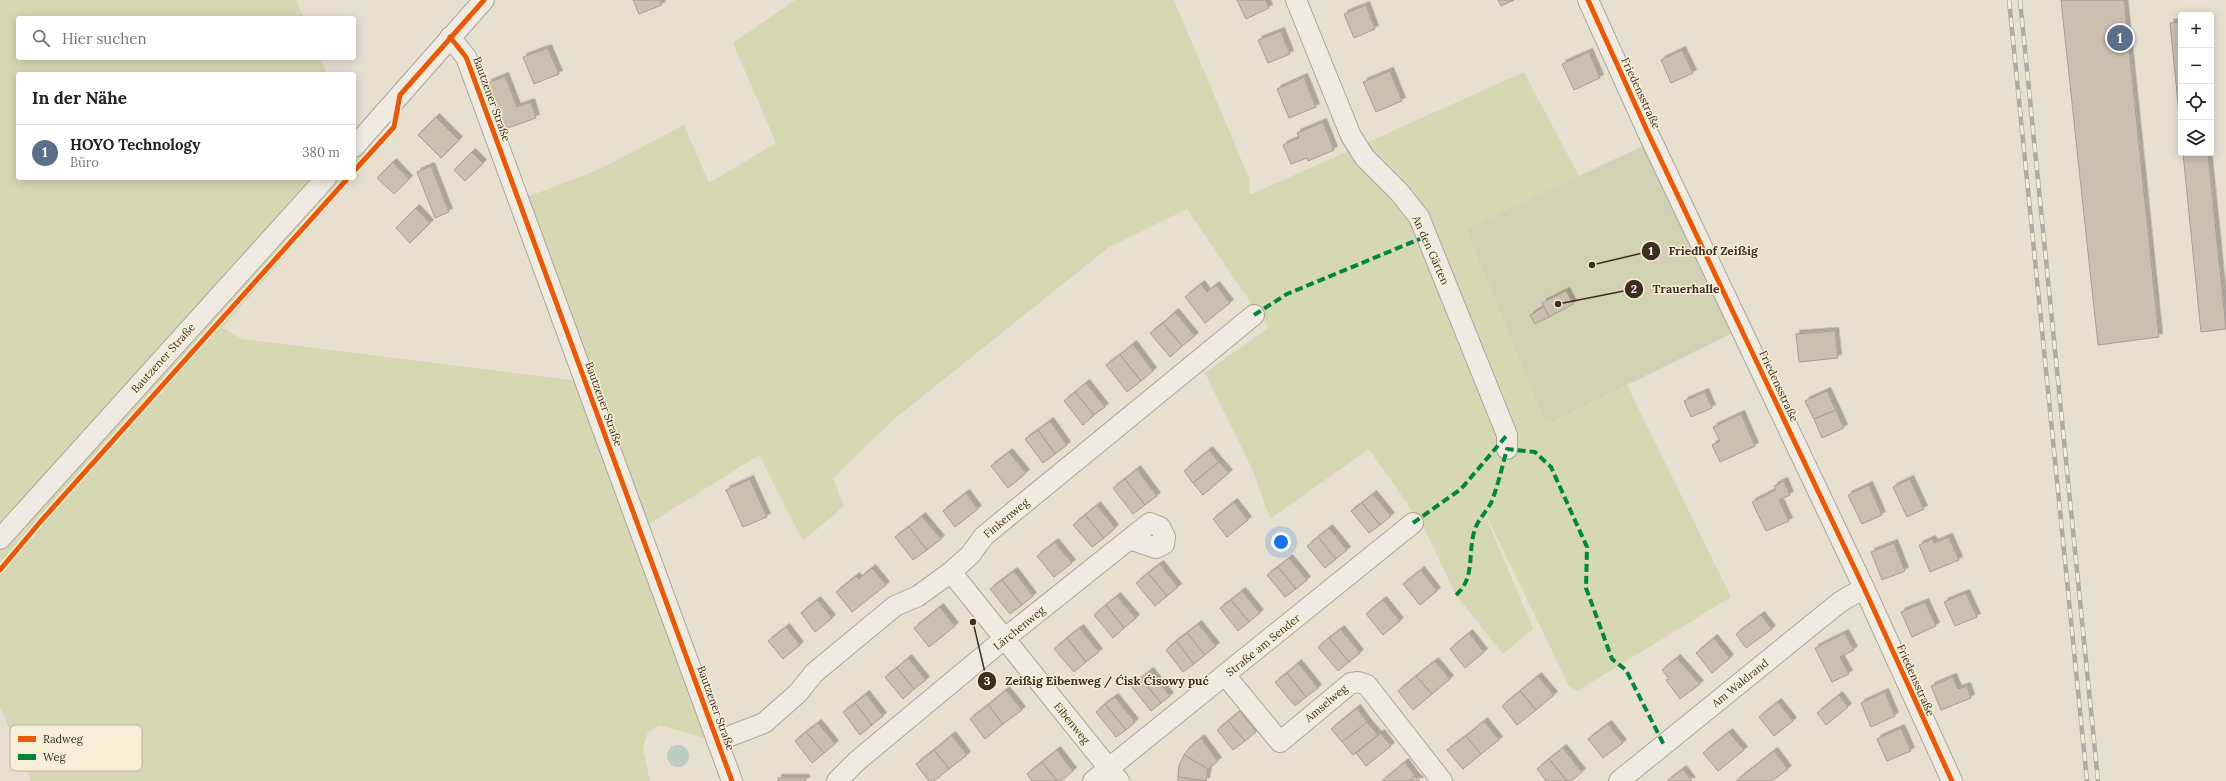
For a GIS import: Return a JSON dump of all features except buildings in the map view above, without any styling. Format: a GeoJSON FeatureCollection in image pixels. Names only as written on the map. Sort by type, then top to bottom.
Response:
{"type":"FeatureCollection","features":[{"type":"Feature","properties":{"kind":"street"},"geometry":{"type":"LineString","coordinates":[[356,145],[484,0]]}},
{"type":"Feature","properties":{"kind":"street","name":"An den Gärten"},"geometry":{"type":"LineString","coordinates":[[1296,0],[1351,136],[1365,158],[1400,193],[1419,217],[1507,435],[1507,450]]}},
{"type":"Feature","properties":{"kind":"street","name":"Friedensstraße"},"geometry":{"type":"LineString","coordinates":[[1588,0],[1649,135],[1864,588],[1952,781]]}},
{"type":"Feature","properties":{"kind":"street","name":"Bautzener Straße"},"geometry":{"type":"LineString","coordinates":[[450,37],[466,57],[732,781]]}},
{"type":"Feature","properties":{"kind":"street","name":"Bautzener Straße"},"geometry":{"type":"LineString","coordinates":[[0,539],[324,180]]}},
{"type":"Feature","properties":{"kind":"street","name":"Finkenweg"},"geometry":{"type":"LineString","coordinates":[[717,741],[764,723],[798,693],[814,673],[895,606],[918,596],[951,572],[970,555],[984,536],[1254,314]]}},
{"type":"Feature","properties":{"kind":"street","name":"Straße am Sender"},"geometry":{"type":"LineString","coordinates":[[1093,781],[1114,775],[1225,675],[1413,523]]}},
{"type":"Feature","properties":{"kind":"street","name":"Lärchenweg"},"geometry":{"type":"LineString","coordinates":[[837,781],[857,762],[1004,639],[1130,539]]}},
{"type":"Feature","properties":{"kind":"street","name":"Eibenweg"},"geometry":{"type":"LineString","coordinates":[[951,572],[1114,775]]}},
{"type":"Feature","properties":{"kind":"street","name":"Am Waldrand"},"geometry":{"type":"LineString","coordinates":[[1619,781],[1840,602],[1864,588]]}},
{"type":"Feature","properties":{"kind":"street","name":"Amselweg"},"geometry":{"type":"LineString","coordinates":[[1225,675],[1280,742],[1351,683],[1358,682],[1367,685],[1442,781]]}},
{"type":"Feature","properties":{"kind":"green space"},"geometry":{"type":"Polygon","coordinates":[[[0,0],[296,0],[303,16],[16,16],[16,60],[322,60],[326,72],[16,72],[16,180],[323,180],[0,538],[0,0]]]}},
{"type":"Feature","properties":{"kind":"green space"},"geometry":{"type":"Polygon","coordinates":[[[795,0],[1174,0],[1249,178],[1250,195],[1524,72],[1579,176],[1466,229],[1546,425],[1627,385],[1731,597],[1577,691],[1569,686],[1478,498],[1533,629],[1503,654],[1456,595],[1423,526],[1369,449],[1270,519],[1254,473],[1205,373],[1268,328],[1187,209],[1108,248],[893,420],[833,478],[844,506],[803,541],[759,455],[644,527],[570,310],[527,197],[600,169],[684,125],[709,183],[776,143],[733,43],[795,0]]]}},
{"type":"Feature","properties":{"kind":"green space"},"geometry":{"type":"Polygon","coordinates":[[[359,143],[370,159],[356,175],[356,147],[359,143]]]}},
{"type":"Feature","properties":{"kind":"green space"},"geometry":{"type":"Polygon","coordinates":[[[1647,144],[1734,332],[1546,425],[1466,229],[1647,144]]]}},
{"type":"Feature","properties":{"kind":"green space"},"geometry":{"type":"Polygon","coordinates":[[[326,180],[351,180],[222,328],[242,339],[578,381],[715,741],[659,725],[648,732],[643,747],[650,781],[31,781],[27,771],[142,771],[142,725],[10,725],[10,731],[0,707],[0,540],[326,180]]]}},
{"type":"Feature","properties":{"kind":"shaded area"},"geometry":{"type":"Polygon","coordinates":[[[678,745],[686,748],[689,756],[686,764],[678,767],[670,764],[667,756],[670,748],[678,745]]]}},
{"type":"Feature","properties":{"kind":"railway"},"geometry":{"type":"LineString","coordinates":[[2009,0],[2087,781]]}},
{"type":"Feature","properties":{"kind":"railway"},"geometry":{"type":"LineString","coordinates":[[2020,0],[2098,781]]}},
{"type":"Feature","properties":{"kind":"marked path"},"geometry":{"type":"LineString","coordinates":[[1254,315],[1287,294],[1427,236]]}},
{"type":"Feature","properties":{"kind":"marked path"},"geometry":{"type":"LineString","coordinates":[[1413,523],[1461,489],[1507,435]]}},
{"type":"Feature","properties":{"kind":"marked path"},"geometry":{"type":"LineString","coordinates":[[1456,595],[1462,588],[1469,573],[1471,547],[1475,529],[1491,503],[1507,449],[1535,452],[1551,467],[1587,547],[1586,588],[1612,659],[1626,670],[1664,745]]}},
{"type":"Feature","properties":{"kind":"cycle path"},"geometry":{"type":"LineString","coordinates":[[356,169],[394,127],[400,95],[484,0]]}},
{"type":"Feature","properties":{"kind":"cycle path"},"geometry":{"type":"LineString","coordinates":[[1588,0],[1649,135],[1864,588],[1952,781]]}},
{"type":"Feature","properties":{"kind":"cycle path"},"geometry":{"type":"LineString","coordinates":[[450,37],[466,57],[732,781]]}},
{"type":"Feature","properties":{"kind":"cycle path"},"geometry":{"type":"LineString","coordinates":[[0,570],[41,521],[346,180]]}},
{"type":"Feature","properties":{"kind":"place","name":"HOYO Technology"},"geometry":{"type":"Point","coordinates":[2120,38]}},
{"type":"Feature","properties":{"kind":"place","name":"Friedhof Zeißig"},"geometry":{"type":"Point","coordinates":[1592,265]}},
{"type":"Feature","properties":{"kind":"place","name":"Trauerhalle"},"geometry":{"type":"Point","coordinates":[1558,304]}},
{"type":"Feature","properties":{"kind":"place","name":"Zeißig Eibenweg / Ćisk Ćisowy puć"},"geometry":{"type":"Point","coordinates":[973,622]}}]}
